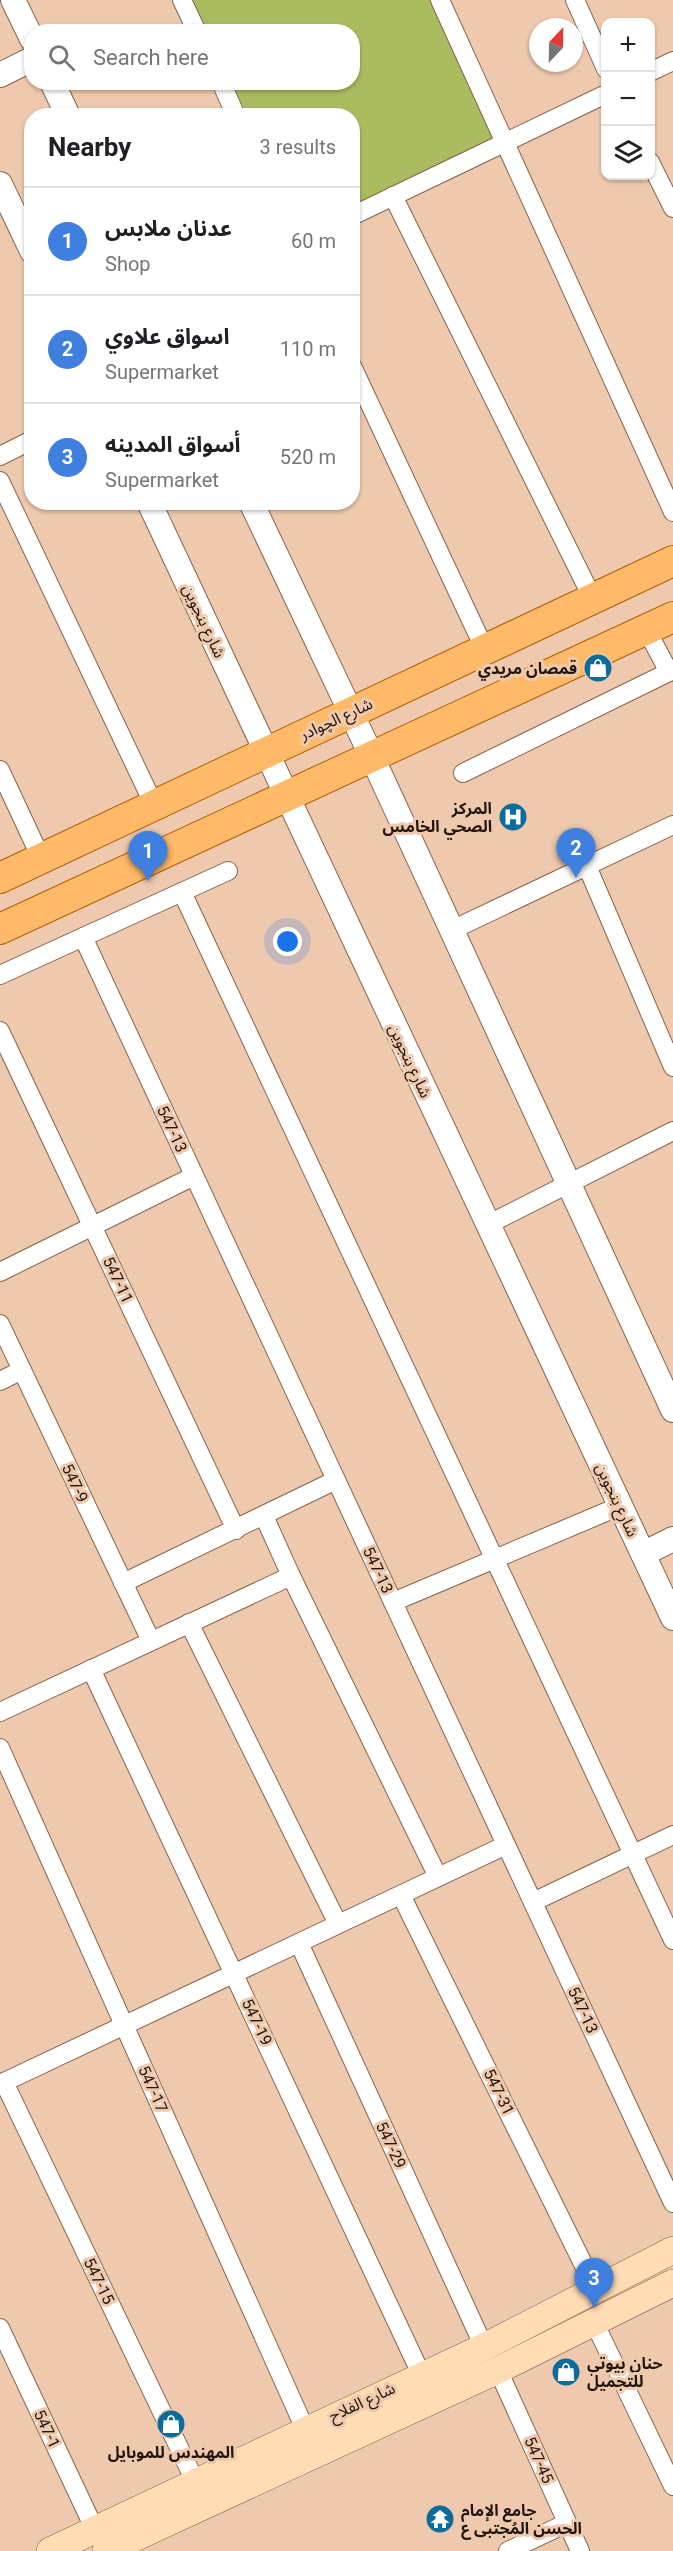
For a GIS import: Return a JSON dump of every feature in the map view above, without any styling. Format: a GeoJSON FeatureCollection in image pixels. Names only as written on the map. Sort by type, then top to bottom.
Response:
{"type":"FeatureCollection","features":[{"type":"Feature","properties":{"kind":"main road","name":"شارع الچوادر"},"geometry":{"type":"LineString","coordinates":[[0,878],[673,561]]}},
{"type":"Feature","properties":{"kind":"main road"},"geometry":{"type":"LineString","coordinates":[[0,929],[673,617]]}},
{"type":"Feature","properties":{"kind":"main road","name":"شارع الفلاح"},"geometry":{"type":"LineString","coordinates":[[100,2541],[195,2481],[421,2374],[484,2347],[673,2250]]}},
{"type":"Feature","properties":{"kind":"main road","name":"شارع الفلاح"},"geometry":{"type":"LineString","coordinates":[[50,2551],[100,2541],[498,2370],[673,2283]]}},
{"type":"Feature","properties":{"kind":"street"},"geometry":{"type":"LineString","coordinates":[[182,0],[193,24]]}},
{"type":"Feature","properties":{"kind":"street"},"geometry":{"type":"LineString","coordinates":[[440,0],[673,512]]}},
{"type":"Feature","properties":{"kind":"street"},"geometry":{"type":"LineString","coordinates":[[575,0],[601,58]]}},
{"type":"Feature","properties":{"kind":"street"},"geometry":{"type":"LineString","coordinates":[[17,1],[26,24]]}},
{"type":"Feature","properties":{"kind":"street"},"geometry":{"type":"LineString","coordinates":[[655,70],[673,61]]}},
{"type":"Feature","properties":{"kind":"street"},"geometry":{"type":"LineString","coordinates":[[0,75],[24,63]]}},
{"type":"Feature","properties":{"kind":"street"},"geometry":{"type":"LineString","coordinates":[[56,90],[64,108]]}},
{"type":"Feature","properties":{"kind":"street"},"geometry":{"type":"LineString","coordinates":[[224,90],[232,108]]}},
{"type":"Feature","properties":{"kind":"street"},"geometry":{"type":"LineString","coordinates":[[360,212],[601,96]]}},
{"type":"Feature","properties":{"kind":"street"},"geometry":{"type":"LineString","coordinates":[[655,170],[673,208]]}},
{"type":"Feature","properties":{"kind":"street"},"geometry":{"type":"LineString","coordinates":[[0,184],[24,234]]}},
{"type":"Feature","properties":{"kind":"street"},"geometry":{"type":"LineString","coordinates":[[393,196],[593,599]]}},
{"type":"Feature","properties":{"kind":"street"},"geometry":{"type":"LineString","coordinates":[[360,383],[485,650]]}},
{"type":"Feature","properties":{"kind":"street"},"geometry":{"type":"LineString","coordinates":[[0,456],[24,444]]}},
{"type":"Feature","properties":{"kind":"street"},"geometry":{"type":"LineString","coordinates":[[0,481],[154,805]]}},
{"type":"Feature","properties":{"kind":"street","name":"شارع بنجوين"},"geometry":{"type":"LineString","coordinates":[[153,510],[285,797],[673,1618]]}},
{"type":"Feature","properties":{"kind":"street"},"geometry":{"type":"LineString","coordinates":[[255,510],[372,757],[569,1185],[670,1395]]}},
{"type":"Feature","properties":{"kind":"street"},"geometry":{"type":"LineString","coordinates":[[463,773],[671,671],[646,629]]}},
{"type":"Feature","properties":{"kind":"street"},"geometry":{"type":"LineString","coordinates":[[0,770],[41,858]]}},
{"type":"Feature","properties":{"kind":"street"},"geometry":{"type":"LineString","coordinates":[[452,930],[673,825]]}},
{"type":"Feature","properties":{"kind":"street"},"geometry":{"type":"LineString","coordinates":[[587,866],[673,1067]]}},
{"type":"Feature","properties":{"kind":"street"},"geometry":{"type":"LineString","coordinates":[[0,975],[228,872]]}},
{"type":"Feature","properties":{"kind":"street"},"geometry":{"type":"LineString","coordinates":[[182,892],[673,1940]]}},
{"type":"Feature","properties":{"kind":"street","name":"547-13"},"geometry":{"type":"LineString","coordinates":[[82,937],[673,2203]]}},
{"type":"Feature","properties":{"kind":"street","name":"547-11"},"geometry":{"type":"LineString","coordinates":[[0,1031],[236,1530]]}},
{"type":"Feature","properties":{"kind":"street"},"geometry":{"type":"LineString","coordinates":[[487,1225],[673,1131]]}},
{"type":"Feature","properties":{"kind":"street"},"geometry":{"type":"LineString","coordinates":[[0,1272],[93,1228],[194,1176]]}},
{"type":"Feature","properties":{"kind":"street","name":"547-9"},"geometry":{"type":"LineString","coordinates":[[0,1324],[151,1641]]}},
{"type":"Feature","properties":{"kind":"street"},"geometry":{"type":"LineString","coordinates":[[0,1381],[22,1370]]}},
{"type":"Feature","properties":{"kind":"street"},"geometry":{"type":"LineString","coordinates":[[123,1583],[336,1480]]}},
{"type":"Feature","properties":{"kind":"street"},"geometry":{"type":"LineString","coordinates":[[393,1602],[620,1506]]}},
{"type":"Feature","properties":{"kind":"street"},"geometry":{"type":"LineString","coordinates":[[264,1516],[438,1877]]}},
{"type":"Feature","properties":{"kind":"street"},"geometry":{"type":"LineString","coordinates":[[643,1554],[673,1539]]}},
{"type":"Feature","properties":{"kind":"street"},"geometry":{"type":"LineString","coordinates":[[0,1712],[291,1576]]}},
{"type":"Feature","properties":{"kind":"street"},"geometry":{"type":"LineString","coordinates":[[189,1623],[338,1924]]}},
{"type":"Feature","properties":{"kind":"street","name":"547-19"},"geometry":{"type":"LineString","coordinates":[[91,1669],[421,2374]]}},
{"type":"Feature","properties":{"kind":"street","name":"547-17"},"geometry":{"type":"LineString","coordinates":[[0,1748],[306,2429]]}},
{"type":"Feature","properties":{"kind":"street"},"geometry":{"type":"LineString","coordinates":[[533,1902],[673,1835]]}},
{"type":"Feature","properties":{"kind":"street"},"geometry":{"type":"LineString","coordinates":[[2,2083],[506,1845]]}},
{"type":"Feature","properties":{"kind":"street","name":"547-31"},"geometry":{"type":"LineString","coordinates":[[401,1894],[596,2290]]}},
{"type":"Feature","properties":{"kind":"street","name":"547-29"},"geometry":{"type":"LineString","coordinates":[[299,1943],[484,2347]]}},
{"type":"Feature","properties":{"kind":"street","name":"547-15"},"geometry":{"type":"LineString","coordinates":[[2,2083],[195,2481]]}},
{"type":"Feature","properties":{"kind":"street"},"geometry":{"type":"LineString","coordinates":[[594,2322],[673,2486]]}},
{"type":"Feature","properties":{"kind":"street","name":"547-1"},"geometry":{"type":"LineString","coordinates":[[0,2328],[100,2541]]}},
{"type":"Feature","properties":{"kind":"street","name":"547-45"},"geometry":{"type":"LineString","coordinates":[[498,2370],[580,2551]]}},
{"type":"Feature","properties":{"kind":"street"},"geometry":{"type":"LineString","coordinates":[[508,2551],[567,2523]]}},
{"type":"Feature","properties":{"kind":"green space"},"geometry":{"type":"Polygon","coordinates":[[[182,0],[436,0],[504,143],[360,213],[360,108],[233,108],[224,90],[360,90],[360,24],[194,24],[182,0]]]}},
{"type":"Feature","properties":{"kind":"place","name":"قمصان مريدي"},"geometry":{"type":"Point","coordinates":[598,668]}},
{"type":"Feature","properties":{"kind":"place","name":"المركز الصحي الخامس"},"geometry":{"type":"Point","coordinates":[513,817]}},
{"type":"Feature","properties":{"kind":"place","name":"اسواق علاوي"},"geometry":{"type":"Point","coordinates":[576,878]}},
{"type":"Feature","properties":{"kind":"place","name":"عدنان ملابس"},"geometry":{"type":"Point","coordinates":[148,881]}},
{"type":"Feature","properties":{"kind":"place","name":"أسواق المدينه"},"geometry":{"type":"Point","coordinates":[594,2308]}},
{"type":"Feature","properties":{"kind":"place","name":"حنان بيوتي للتجميل"},"geometry":{"type":"Point","coordinates":[566,2372]}},
{"type":"Feature","properties":{"kind":"place","name":"المهندس للموبايل"},"geometry":{"type":"Point","coordinates":[171,2424]}},
{"type":"Feature","properties":{"kind":"place","name":"جامع الإمام الحسن المُجتبى ع"},"geometry":{"type":"Point","coordinates":[440,2519]}}]}
